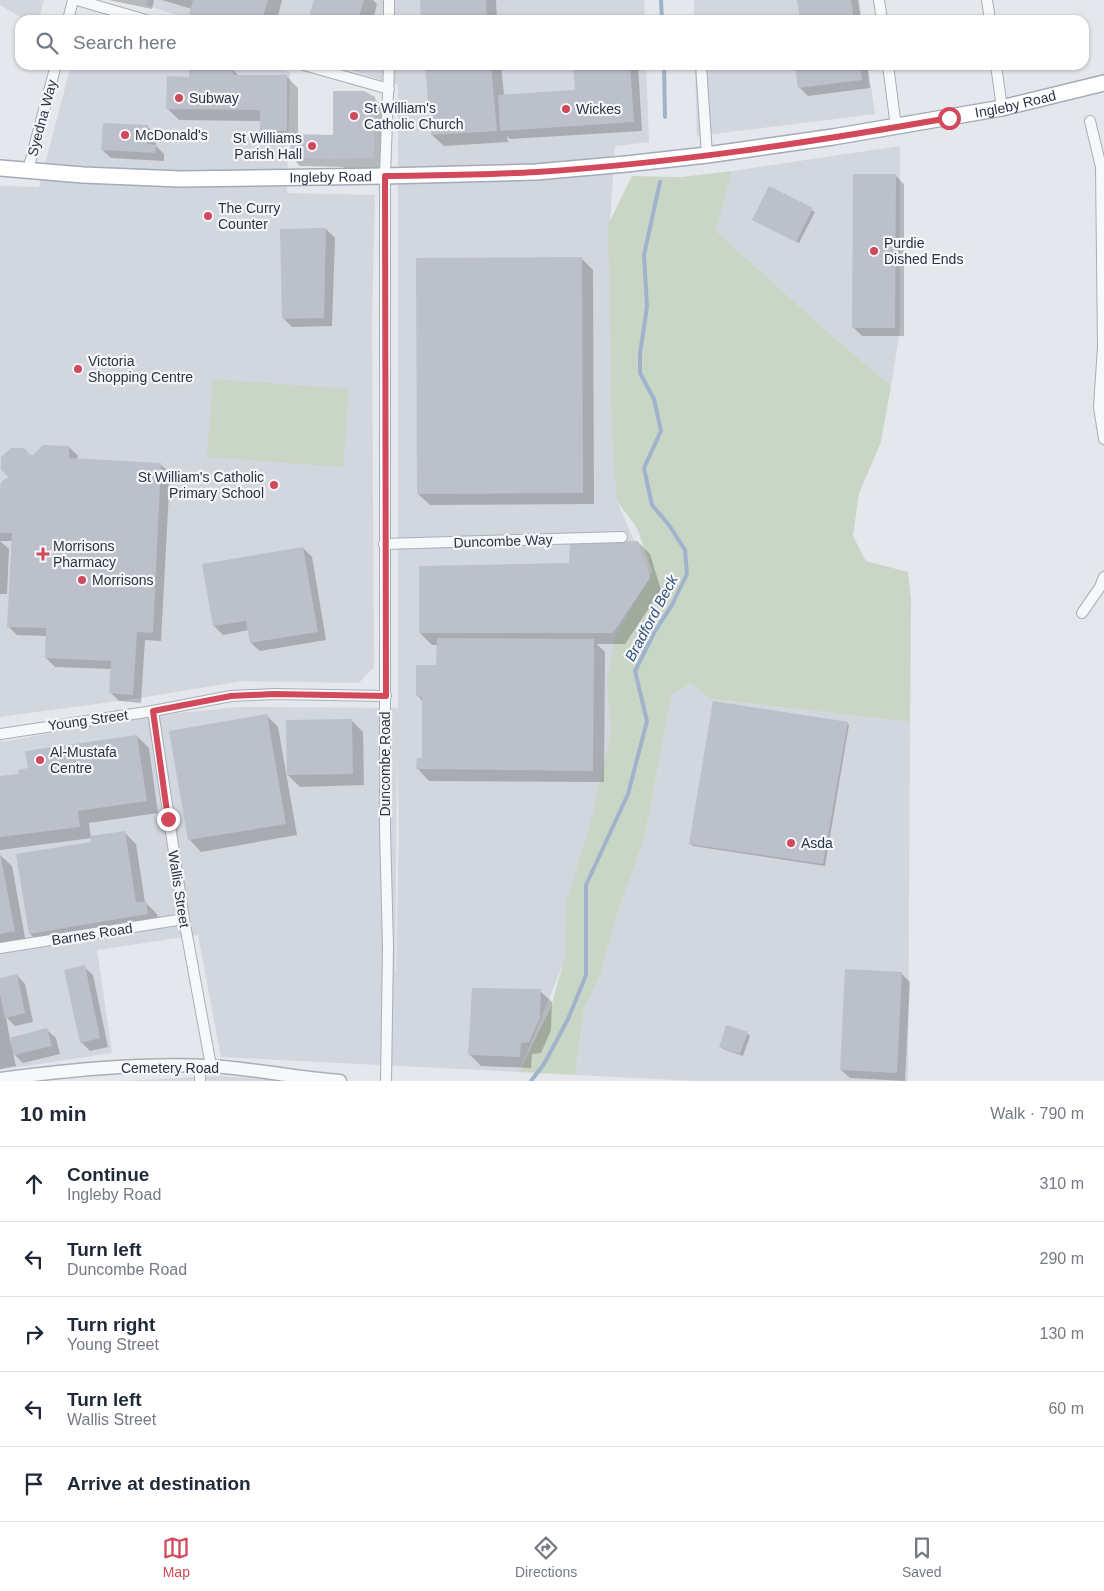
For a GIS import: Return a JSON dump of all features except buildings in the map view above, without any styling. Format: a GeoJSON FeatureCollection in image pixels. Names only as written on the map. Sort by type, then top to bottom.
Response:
{"type":"FeatureCollection","features":[{"type":"Feature","properties":{"kind":"main road","name":"Ingleby Road"},"geometry":{"type":"LineString","coordinates":[[0,168],[83,175],[180,179],[536,172],[707,155],[896,127],[1002,108],[1104,82]]}},
{"type":"Feature","properties":{"kind":"street"},"geometry":{"type":"LineString","coordinates":[[69,15],[73,0]]}},
{"type":"Feature","properties":{"kind":"street"},"geometry":{"type":"LineString","coordinates":[[77,0],[129,15]]}},
{"type":"Feature","properties":{"kind":"street"},"geometry":{"type":"LineString","coordinates":[[389,0],[389,15]]}},
{"type":"Feature","properties":{"kind":"street"},"geometry":{"type":"LineString","coordinates":[[879,0],[881,15]]}},
{"type":"Feature","properties":{"kind":"street"},"geometry":{"type":"LineString","coordinates":[[987,0],[989,15]]}},
{"type":"Feature","properties":{"kind":"street","name":"Syedna Way"},"geometry":{"type":"LineString","coordinates":[[28,170],[55,70]]}},
{"type":"Feature","properties":{"kind":"street"},"geometry":{"type":"LineString","coordinates":[[322,70],[389,89]]}},
{"type":"Feature","properties":{"kind":"street","name":"Duncombe Road"},"geometry":{"type":"LineString","coordinates":[[386,1081],[388,947],[385,830],[385,176],[389,70]]}},
{"type":"Feature","properties":{"kind":"street"},"geometry":{"type":"LineString","coordinates":[[701,70],[707,155]]}},
{"type":"Feature","properties":{"kind":"street"},"geometry":{"type":"LineString","coordinates":[[889,70],[896,127]]}},
{"type":"Feature","properties":{"kind":"street"},"geometry":{"type":"LineString","coordinates":[[997,70],[1002,108]]}},
{"type":"Feature","properties":{"kind":"street"},"geometry":{"type":"LineString","coordinates":[[1090,121],[1101,167],[1103,347],[1099,407],[1104,439]]}},
{"type":"Feature","properties":{"kind":"street","name":"Duncombe Way"},"geometry":{"type":"LineString","coordinates":[[384,544],[622,537]]}},
{"type":"Feature","properties":{"kind":"street"},"geometry":{"type":"LineString","coordinates":[[1082,613],[1100,587],[1104,577]]}},
{"type":"Feature","properties":{"kind":"street","name":"Young Street"},"geometry":{"type":"LineString","coordinates":[[0,734],[153,711],[231,696],[274,694],[386,696]]}},
{"type":"Feature","properties":{"kind":"street","name":"Wallis Street"},"geometry":{"type":"LineString","coordinates":[[153,711],[205,1066],[200,1081]]}},
{"type":"Feature","properties":{"kind":"street","name":"Barnes Road"},"geometry":{"type":"LineString","coordinates":[[0,948],[184,919]]}},
{"type":"Feature","properties":{"kind":"street","name":"Cemetery Road"},"geometry":{"type":"LineString","coordinates":[[0,1079],[110,1067],[205,1066],[340,1081]]}},
{"type":"Feature","properties":{"kind":"shaded area"},"geometry":{"type":"Polygon","coordinates":[[[0,0],[44,0],[40,15],[17,15],[0,5],[0,0]]]}},
{"type":"Feature","properties":{"kind":"shaded area"},"geometry":{"type":"Polygon","coordinates":[[[148,0],[644,0],[645,15],[177,15],[146,5],[148,0]]]}},
{"type":"Feature","properties":{"kind":"shaded area"},"geometry":{"type":"Polygon","coordinates":[[[694,0],[859,0],[861,15],[694,15],[694,0]]]}},
{"type":"Feature","properties":{"kind":"shaded area"},"geometry":{"type":"Polygon","coordinates":[[[70,70],[284,70],[290,72],[287,193],[375,195],[372,321],[374,667],[359,683],[243,681],[140,698],[0,717],[0,186],[39,187],[70,70]]]}},
{"type":"Feature","properties":{"kind":"shaded area"},"geometry":{"type":"Polygon","coordinates":[[[350,70],[646,70],[649,142],[615,146],[610,221],[617,501],[650,578],[566,957],[519,1072],[221,1057],[198,935],[97,950],[112,1053],[0,1070],[0,735],[2,742],[140,717],[239,707],[398,708],[398,85],[350,70]],[[397,755],[395,972],[399,827],[397,755]]]}},
{"type":"Feature","properties":{"kind":"shaded area"},"geometry":{"type":"Polygon","coordinates":[[[695,70],[869,70],[875,114],[697,136],[695,70]]]}},
{"type":"Feature","properties":{"kind":"shaded area"},"geometry":{"type":"Polygon","coordinates":[[[900,146],[900,330],[891,386],[830,334],[716,231],[732,171],[900,146]]]}},
{"type":"Feature","properties":{"kind":"shaded area"},"geometry":{"type":"Polygon","coordinates":[[[691,684],[711,699],[910,722],[908,1081],[695,1081],[575,1075],[584,1009],[600,976],[619,908],[644,840],[672,694],[691,684]]]}},
{"type":"Feature","properties":{"kind":"shaded area"},"geometry":{"type":"Polygon","coordinates":[[[220,1076],[287,1081],[122,1081],[220,1076]]]}},
{"type":"Feature","properties":{"kind":"green space"},"geometry":{"type":"Polygon","coordinates":[[[732,171],[716,231],[830,334],[891,386],[881,442],[859,493],[853,536],[866,561],[908,572],[911,600],[910,722],[711,699],[691,684],[672,694],[644,840],[619,908],[600,976],[584,1009],[575,1075],[519,1072],[551,1007],[565,957],[567,899],[588,832],[611,735],[607,680],[614,640],[652,571],[637,528],[617,501],[612,435],[608,225],[632,176],[681,177],[732,171]]]}},
{"type":"Feature","properties":{"kind":"green space"},"geometry":{"type":"Polygon","coordinates":[[[213,379],[349,389],[343,467],[207,457],[213,379]]]}},
{"type":"Feature","properties":{"kind":"waterway","name":"Bradford Beck"},"geometry":{"type":"LineString","coordinates":[[661,0],[662,15]]}},
{"type":"Feature","properties":{"kind":"waterway","name":"Bradford Beck"},"geometry":{"type":"LineString","coordinates":[[664,70],[665,117]]}},
{"type":"Feature","properties":{"kind":"waterway","name":"Bradford Beck"},"geometry":{"type":"LineString","coordinates":[[531,1081],[544,1064],[568,1019],[586,975],[586,885],[628,794],[647,721],[635,671],[687,574],[685,550],[669,525],[652,505],[644,468],[661,431],[654,399],[640,373],[640,353],[647,307],[644,255],[660,182]]}},
{"type":"Feature","properties":{"kind":"place","name":"Subway"},"geometry":{"type":"Point","coordinates":[179,98]}},
{"type":"Feature","properties":{"kind":"place","name":"Wickes"},"geometry":{"type":"Point","coordinates":[566,109]}},
{"type":"Feature","properties":{"kind":"place","name":"St William's Catholic Church"},"geometry":{"type":"Point","coordinates":[354,116]}},
{"type":"Feature","properties":{"kind":"place","name":"McDonald's"},"geometry":{"type":"Point","coordinates":[125,135]}},
{"type":"Feature","properties":{"kind":"place","name":"St Williams Parish Hall"},"geometry":{"type":"Point","coordinates":[312,146]}},
{"type":"Feature","properties":{"kind":"place","name":"The Curry Counter"},"geometry":{"type":"Point","coordinates":[208,216]}},
{"type":"Feature","properties":{"kind":"place","name":"Purdie Dished Ends"},"geometry":{"type":"Point","coordinates":[874,251]}},
{"type":"Feature","properties":{"kind":"place","name":"Victoria Shopping Centre"},"geometry":{"type":"Point","coordinates":[78,369]}},
{"type":"Feature","properties":{"kind":"place","name":"St William's Catholic Primary School"},"geometry":{"type":"Point","coordinates":[274,485]}},
{"type":"Feature","properties":{"kind":"place","name":"Morrisons Pharmacy"},"geometry":{"type":"Point","coordinates":[43,554]}},
{"type":"Feature","properties":{"kind":"place","name":"Morrisons"},"geometry":{"type":"Point","coordinates":[82,580]}},
{"type":"Feature","properties":{"kind":"place","name":"Al-Mustafa Centre"},"geometry":{"type":"Point","coordinates":[40,760]}},
{"type":"Feature","properties":{"kind":"place","name":"Asda"},"geometry":{"type":"Point","coordinates":[791,843]}},
{"type":"Feature","properties":{"kind":"route"},"geometry":{"type":"LineString","coordinates":[[168,819],[153,711],[231,696],[274,694],[386,696],[384,544],[385,176],[536,172],[626,164],[707,155],[949,118]]}}]}
